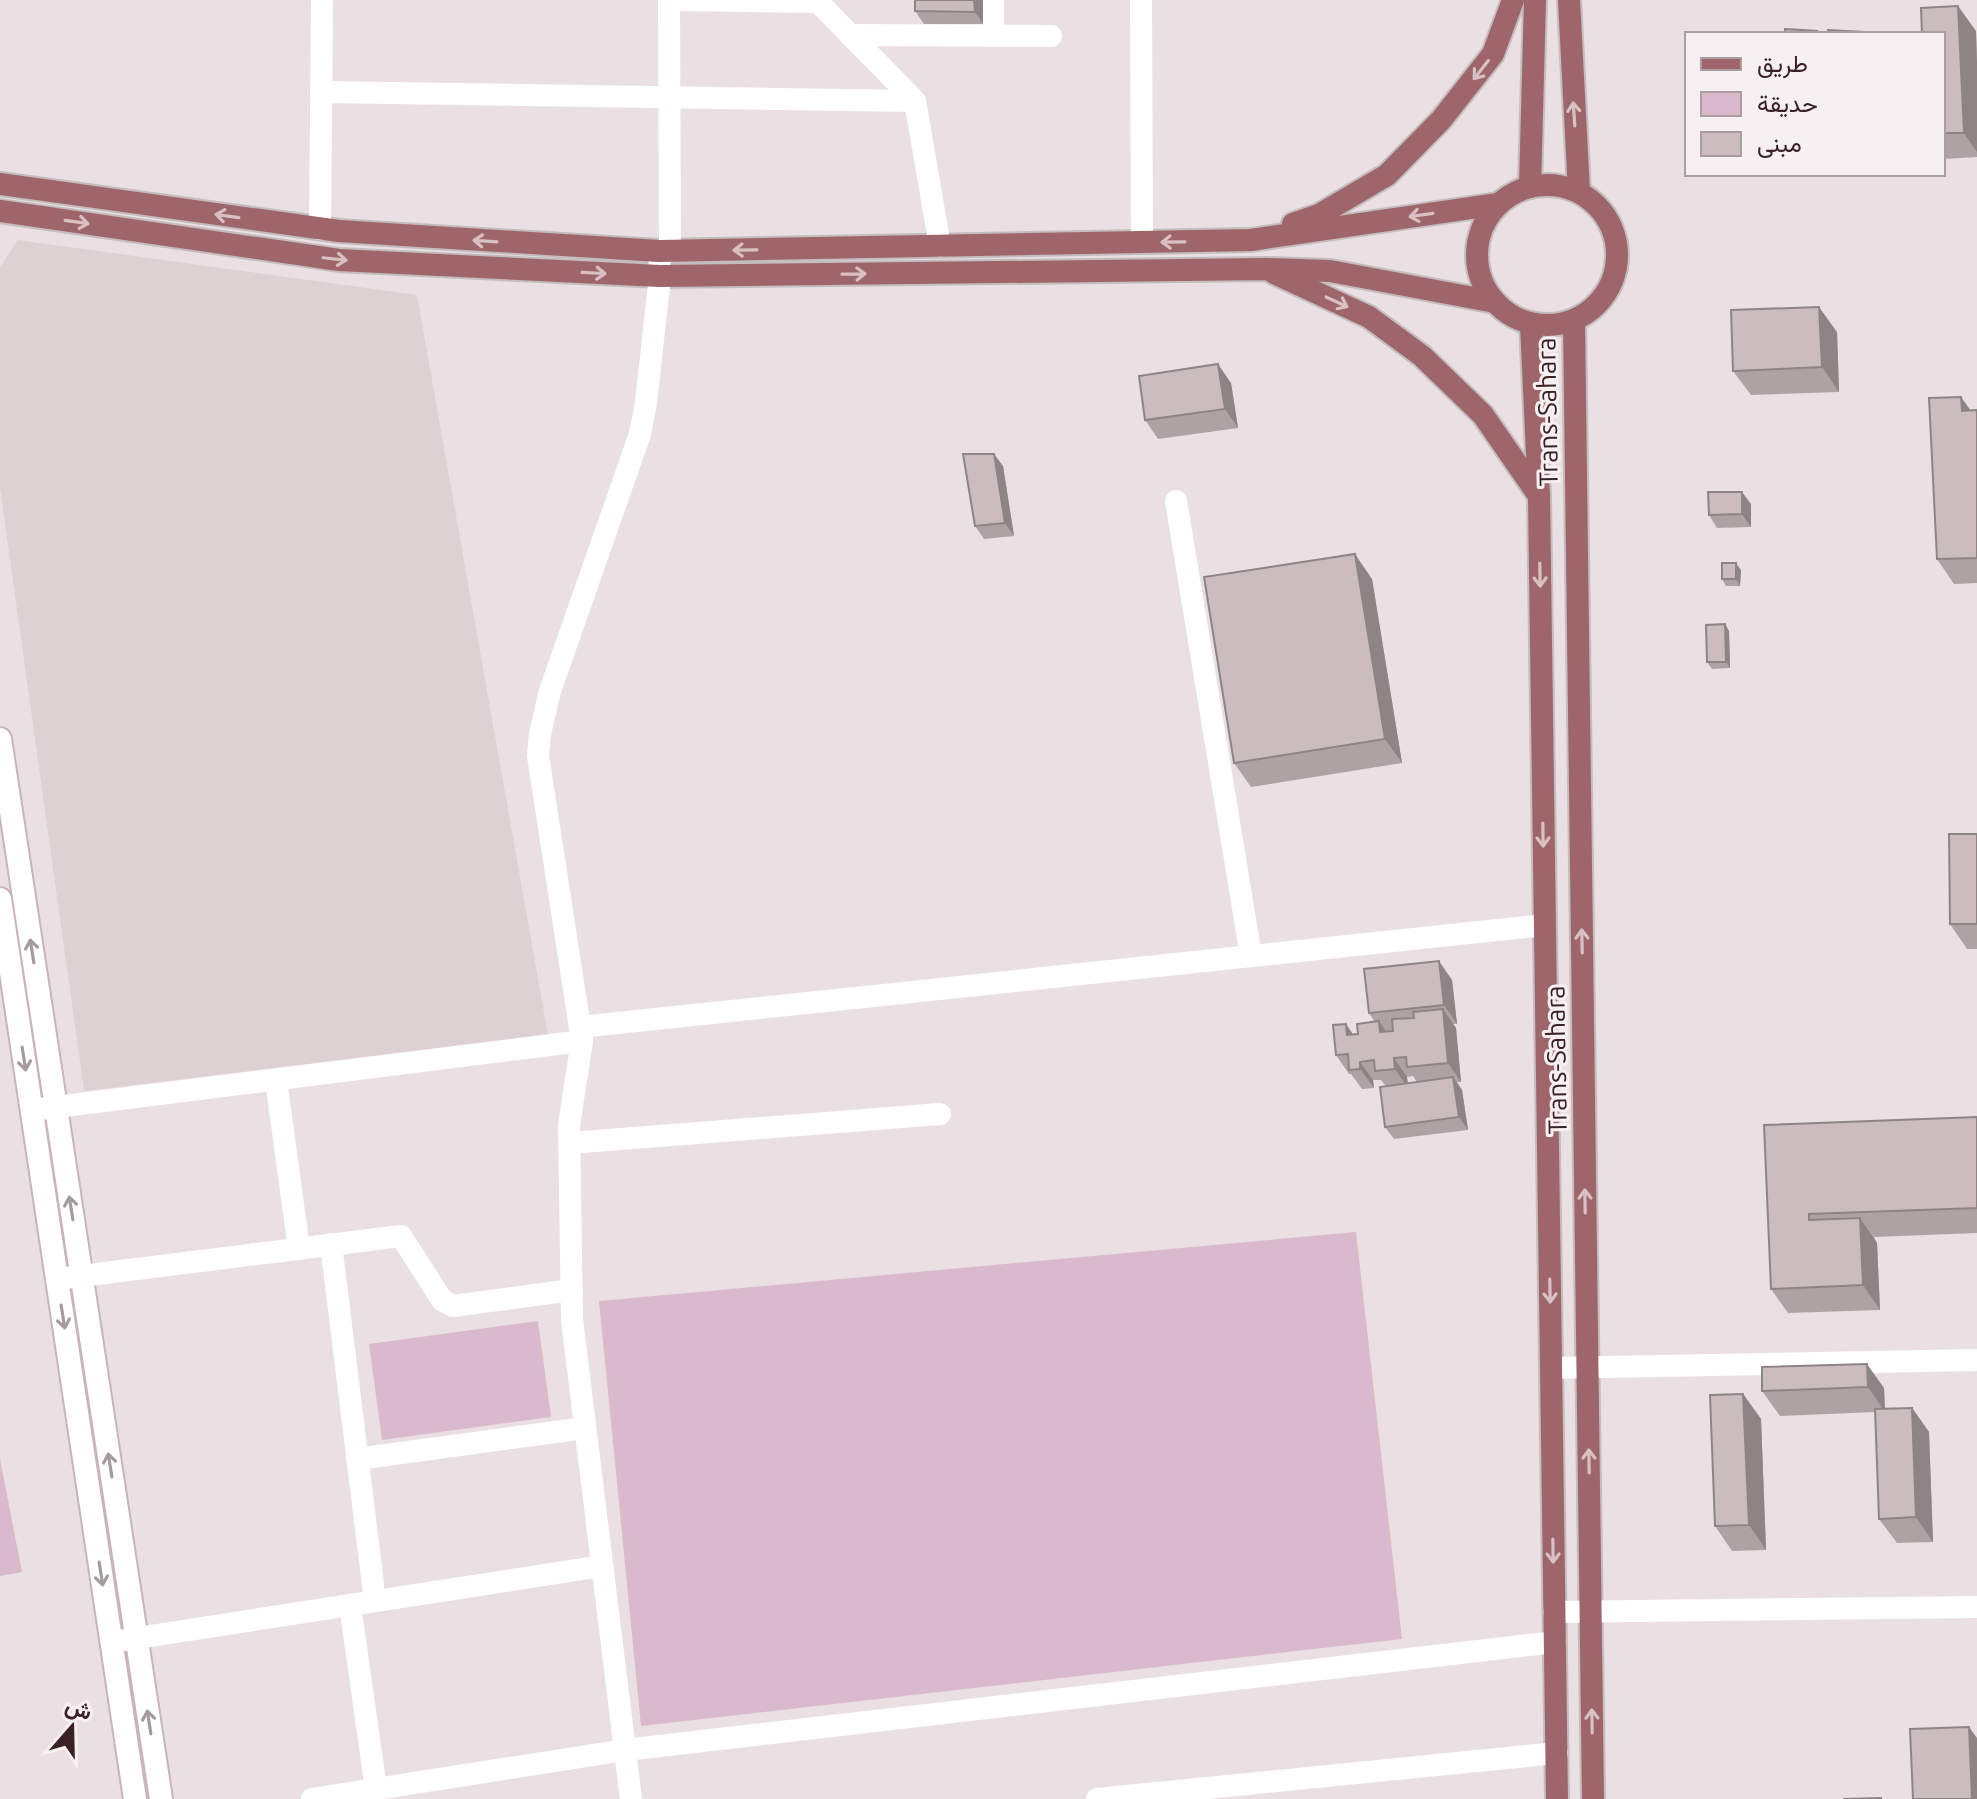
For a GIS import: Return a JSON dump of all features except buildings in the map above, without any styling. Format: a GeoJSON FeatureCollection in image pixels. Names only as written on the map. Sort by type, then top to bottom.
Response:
{"type":"FeatureCollection","features":[{"type":"Feature","properties":{"kind":"main road"},"geometry":{"type":"LineString","coordinates":[[1251,240],[1319,215],[1387,175],[1441,120],[1493,54],[1513,0]]}},
{"type":"Feature","properties":{"kind":"main road"},"geometry":{"type":"LineString","coordinates":[[1530,187],[1535,0]]}},
{"type":"Feature","properties":{"kind":"main road"},"geometry":{"type":"LineString","coordinates":[[1569,0],[1579,192]]}},
{"type":"Feature","properties":{"kind":"main road"},"geometry":{"type":"LineString","coordinates":[[0,184],[320,229],[664,251],[1251,240],[1498,204]]}},
{"type":"Feature","properties":{"kind":"main road"},"geometry":{"type":"LineString","coordinates":[[1555,186],[1579,192],[1598,206],[1611,225],[1617,258],[1608,291],[1594,309],[1574,321],[1553,326],[1531,324],[1511,316],[1495,302],[1483,284],[1477,263],[1478,242],[1485,221],[1498,204],[1513,193],[1530,187],[1555,186]]}},
{"type":"Feature","properties":{"kind":"main road"},"geometry":{"type":"LineString","coordinates":[[0,211],[339,260],[660,276],[1266,269],[1330,271],[1495,302]]}},
{"type":"Feature","properties":{"kind":"main road"},"geometry":{"type":"LineString","coordinates":[[1266,269],[1369,317],[1422,356],[1483,415],[1539,497]]}},
{"type":"Feature","properties":{"kind":"main road","name":"Trans-Sahara"},"geometry":{"type":"LineString","coordinates":[[1574,321],[1593,1799]]}},
{"type":"Feature","properties":{"kind":"main road","name":"Trans-Sahara"},"geometry":{"type":"LineString","coordinates":[[1531,324],[1539,497],[1557,1799]]}},
{"type":"Feature","properties":{"kind":"street"},"geometry":{"type":"LineString","coordinates":[[320,229],[322,0]]}},
{"type":"Feature","properties":{"kind":"street"},"geometry":{"type":"LineString","coordinates":[[631,1799],[572,1320],[569,1125],[581,1034],[538,756],[550,691],[640,434],[646,403],[664,251],[669,0]]}},
{"type":"Feature","properties":{"kind":"street"},"geometry":{"type":"LineString","coordinates":[[675,0],[818,1],[915,101],[940,246]]}},
{"type":"Feature","properties":{"kind":"street"},"geometry":{"type":"LineString","coordinates":[[993,0],[993,36]]}},
{"type":"Feature","properties":{"kind":"street"},"geometry":{"type":"LineString","coordinates":[[1141,0],[1142,242]]}},
{"type":"Feature","properties":{"kind":"street"},"geometry":{"type":"LineString","coordinates":[[850,35],[1051,36]]}},
{"type":"Feature","properties":{"kind":"street"},"geometry":{"type":"LineString","coordinates":[[321,92],[915,101]]}},
{"type":"Feature","properties":{"kind":"street"},"geometry":{"type":"LineString","coordinates":[[1176,501],[1251,956]]}},
{"type":"Feature","properties":{"kind":"street"},"geometry":{"type":"LineString","coordinates":[[0,739],[161,1799]]}},
{"type":"Feature","properties":{"kind":"street"},"geometry":{"type":"LineString","coordinates":[[0,899],[135,1799]]}},
{"type":"Feature","properties":{"kind":"street"},"geometry":{"type":"LineString","coordinates":[[32,1110],[276,1080],[581,1034],[1545,925]]}},
{"type":"Feature","properties":{"kind":"street"},"geometry":{"type":"LineString","coordinates":[[276,1080],[299,1249]]}},
{"type":"Feature","properties":{"kind":"street"},"geometry":{"type":"LineString","coordinates":[[570,1143],[940,1114]]}},
{"type":"Feature","properties":{"kind":"street"},"geometry":{"type":"LineString","coordinates":[[57,1279],[401,1236],[442,1300],[453,1306],[572,1290]]}},
{"type":"Feature","properties":{"kind":"street"},"geometry":{"type":"LineString","coordinates":[[331,1244],[375,1601]]}},
{"type":"Feature","properties":{"kind":"street"},"geometry":{"type":"LineString","coordinates":[[1551,1368],[1977,1360]]}},
{"type":"Feature","properties":{"kind":"street"},"geometry":{"type":"LineString","coordinates":[[357,1459],[585,1428]]}},
{"type":"Feature","properties":{"kind":"street"},"geometry":{"type":"LineString","coordinates":[[112,1642],[602,1566]]}},
{"type":"Feature","properties":{"kind":"street"},"geometry":{"type":"LineString","coordinates":[[350,1605],[376,1789]]}},
{"type":"Feature","properties":{"kind":"street"},"geometry":{"type":"LineString","coordinates":[[1554,1612],[1977,1607]]}},
{"type":"Feature","properties":{"kind":"street"},"geometry":{"type":"LineString","coordinates":[[318,1799],[625,1750],[1555,1642]]}},
{"type":"Feature","properties":{"kind":"street"},"geometry":{"type":"LineString","coordinates":[[1097,1799],[1557,1753]]}},
{"type":"Feature","properties":{"kind":"shaded area"},"geometry":{"type":"Polygon","coordinates":[[[18,240],[417,295],[548,1035],[84,1091],[0,488],[0,267],[18,240]]]}},
{"type":"Feature","properties":{"kind":"green space"},"geometry":{"type":"Polygon","coordinates":[[[1356,1232],[1402,1639],[641,1726],[599,1301],[1356,1232]]]}},
{"type":"Feature","properties":{"kind":"green space"},"geometry":{"type":"Polygon","coordinates":[[[538,1321],[551,1417],[382,1440],[369,1344],[538,1321]]]}},
{"type":"Feature","properties":{"kind":"green space"},"geometry":{"type":"Polygon","coordinates":[[[0,1459],[22,1572],[0,1576],[0,1459]]]}}]}
